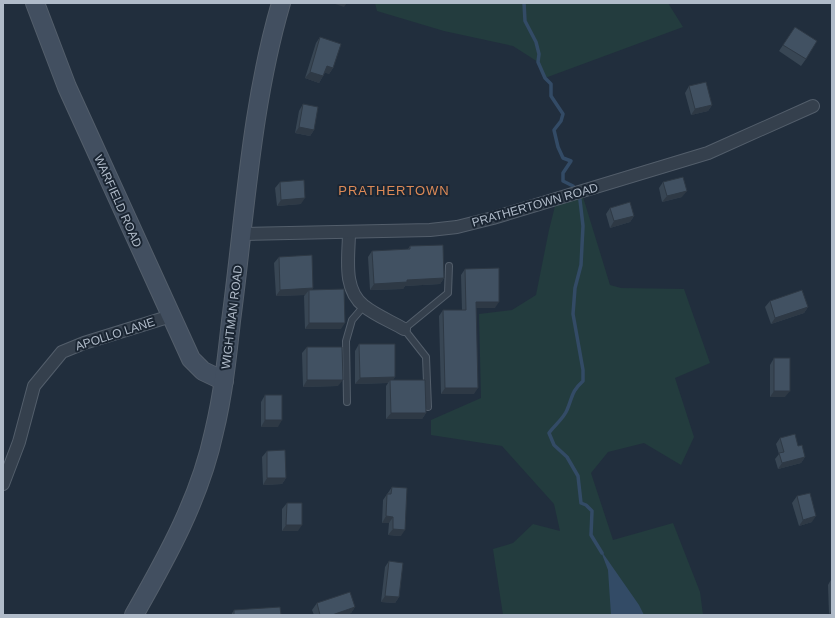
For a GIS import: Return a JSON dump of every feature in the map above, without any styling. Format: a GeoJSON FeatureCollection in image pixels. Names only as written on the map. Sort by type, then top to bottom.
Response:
{"type":"FeatureCollection","features":[{"type":"Feature","properties":{"kind":"main road","name":"WARFIELD ROAD"},"geometry":{"type":"LineString","coordinates":[[35,3],[67,88],[191,360],[203,371],[224,381]]}},
{"type":"Feature","properties":{"kind":"main road","name":"WIGHTMAN ROAD"},"geometry":{"type":"LineString","coordinates":[[134,615],[164,562],[196,495],[214,433],[224,381],[254,135],[272,33],[281,3]]}},
{"type":"Feature","properties":{"kind":"street","name":"PRATHERTOWN ROAD"},"geometry":{"type":"LineString","coordinates":[[242,234],[430,230],[457,227],[493,218],[708,153],[813,106]]}},
{"type":"Feature","properties":{"kind":"street"},"geometry":{"type":"LineString","coordinates":[[349,232],[349,281],[354,295],[364,306],[404,329]]}},
{"type":"Feature","properties":{"kind":"street","name":"APOLLO LANE"},"geometry":{"type":"LineString","coordinates":[[3,484],[19,442],[34,386],[62,352],[84,343],[171,316]]}},
{"type":"Feature","properties":{"kind":"lane"},"geometry":{"type":"LineString","coordinates":[[428,406],[426,356],[404,329],[448,293],[449,266]]}},
{"type":"Feature","properties":{"kind":"lane"},"geometry":{"type":"LineString","coordinates":[[347,402],[346,341],[352,320],[364,306]]}},
{"type":"Feature","properties":{"kind":"green space"},"geometry":{"type":"Polygon","coordinates":[[[375,3],[668,3],[683,27],[545,78],[538,62],[513,46],[444,31],[377,11],[375,3]]]}},
{"type":"Feature","properties":{"kind":"green space"},"geometry":{"type":"Polygon","coordinates":[[[583,197],[610,285],[621,288],[684,289],[710,363],[675,378],[694,437],[681,465],[644,443],[608,452],[591,473],[613,540],[673,523],[700,592],[703,615],[503,615],[493,549],[513,543],[533,524],[560,531],[554,504],[502,446],[431,435],[431,420],[481,398],[479,314],[512,310],[536,295],[555,206],[583,197]]]}},
{"type":"Feature","properties":{"kind":"water"},"geometry":{"type":"Polygon","coordinates":[[[600,549],[639,605],[644,615],[611,615],[608,570],[600,549]]]}},
{"type":"Feature","properties":{"kind":"building"},"geometry":{"type":"Polygon","coordinates":[[[795,27],[817,41],[806,59],[783,45],[795,27]]]}},
{"type":"Feature","properties":{"kind":"building"},"geometry":{"type":"Polygon","coordinates":[[[320,37],[341,44],[333,68],[327,66],[323,76],[310,72],[320,37]]]}},
{"type":"Feature","properties":{"kind":"building"},"geometry":{"type":"Polygon","coordinates":[[[706,82],[712,105],[695,109],[689,86],[706,82]]]}},
{"type":"Feature","properties":{"kind":"building"},"geometry":{"type":"Polygon","coordinates":[[[303,104],[318,107],[314,130],[299,127],[303,104]]]}},
{"type":"Feature","properties":{"kind":"building"},"geometry":{"type":"Polygon","coordinates":[[[683,177],[687,191],[667,196],[663,182],[683,177]]]}},
{"type":"Feature","properties":{"kind":"building"},"geometry":{"type":"Polygon","coordinates":[[[304,180],[305,198],[281,200],[280,182],[304,180]]]}},
{"type":"Feature","properties":{"kind":"building"},"geometry":{"type":"Polygon","coordinates":[[[630,202],[634,216],[614,221],[610,208],[630,202]]]}},
{"type":"Feature","properties":{"kind":"building"},"geometry":{"type":"Polygon","coordinates":[[[443,245],[444,278],[374,284],[372,251],[410,249],[410,246],[443,245]]]}},
{"type":"Feature","properties":{"kind":"building"},"geometry":{"type":"Polygon","coordinates":[[[312,255],[313,288],[280,290],[279,257],[312,255]]]}},
{"type":"Feature","properties":{"kind":"building"},"geometry":{"type":"Polygon","coordinates":[[[499,268],[499,302],[476,302],[478,388],[445,388],[443,310],[466,310],[465,269],[499,268]]]}},
{"type":"Feature","properties":{"kind":"building"},"geometry":{"type":"Polygon","coordinates":[[[344,289],[345,323],[309,323],[309,290],[344,289]]]}},
{"type":"Feature","properties":{"kind":"building"},"geometry":{"type":"Polygon","coordinates":[[[802,290],[808,307],[775,318],[770,301],[802,290]]]}},
{"type":"Feature","properties":{"kind":"building"},"geometry":{"type":"Polygon","coordinates":[[[359,344],[395,344],[395,377],[360,378],[359,344]]]}},
{"type":"Feature","properties":{"kind":"building"},"geometry":{"type":"Polygon","coordinates":[[[307,347],[342,347],[343,380],[307,380],[307,347]]]}},
{"type":"Feature","properties":{"kind":"building"},"geometry":{"type":"Polygon","coordinates":[[[774,358],[790,358],[790,391],[774,391],[774,358]]]}},
{"type":"Feature","properties":{"kind":"building"},"geometry":{"type":"Polygon","coordinates":[[[390,380],[425,380],[426,413],[391,413],[390,380]]]}},
{"type":"Feature","properties":{"kind":"building"},"geometry":{"type":"Polygon","coordinates":[[[265,395],[282,395],[282,420],[265,420],[265,395]]]}},
{"type":"Feature","properties":{"kind":"building"},"geometry":{"type":"Polygon","coordinates":[[[795,434],[798,446],[802,445],[805,457],[782,463],[779,453],[784,452],[780,438],[795,434]]]}},
{"type":"Feature","properties":{"kind":"building"},"geometry":{"type":"Polygon","coordinates":[[[285,450],[286,478],[267,478],[267,451],[285,450]]]}},
{"type":"Feature","properties":{"kind":"building"},"geometry":{"type":"Polygon","coordinates":[[[392,487],[407,488],[405,530],[393,529],[393,517],[386,516],[387,494],[391,494],[392,487]]]}},
{"type":"Feature","properties":{"kind":"building"},"geometry":{"type":"Polygon","coordinates":[[[810,493],[816,516],[803,520],[797,496],[810,493]]]}},
{"type":"Feature","properties":{"kind":"building"},"geometry":{"type":"Polygon","coordinates":[[[287,503],[302,503],[302,525],[286,525],[287,503]]]}},
{"type":"Feature","properties":{"kind":"building"},"geometry":{"type":"Polygon","coordinates":[[[389,561],[403,563],[399,597],[385,596],[389,561]]]}},
{"type":"Feature","properties":{"kind":"building"},"geometry":{"type":"Polygon","coordinates":[[[350,592],[355,607],[332,615],[320,615],[317,603],[350,592]]]}},
{"type":"Feature","properties":{"kind":"building"},"geometry":{"type":"Polygon","coordinates":[[[280,607],[281,615],[234,615],[234,610],[280,607]]]}},
{"type":"Feature","properties":{"kind":"waterway"},"geometry":{"type":"LineString","coordinates":[[524,3],[525,21],[536,42],[539,54],[538,62],[545,78],[551,84],[551,96],[563,114],[561,121],[554,130],[558,147],[563,158],[571,161],[563,173],[563,181],[573,186],[575,189]]}},
{"type":"Feature","properties":{"kind":"waterway"},"geometry":{"type":"LineString","coordinates":[[580,200],[583,226],[581,265],[575,288],[573,314],[583,370],[583,381],[574,391],[564,416],[549,433],[554,445],[567,457],[578,476],[581,503],[586,505],[592,511],[591,535],[602,553]]}},
{"type":"Feature","properties":{"kind":"district","name":"PRATHERTOWN"},"geometry":{"type":"Point","coordinates":[394,190]}}]}
